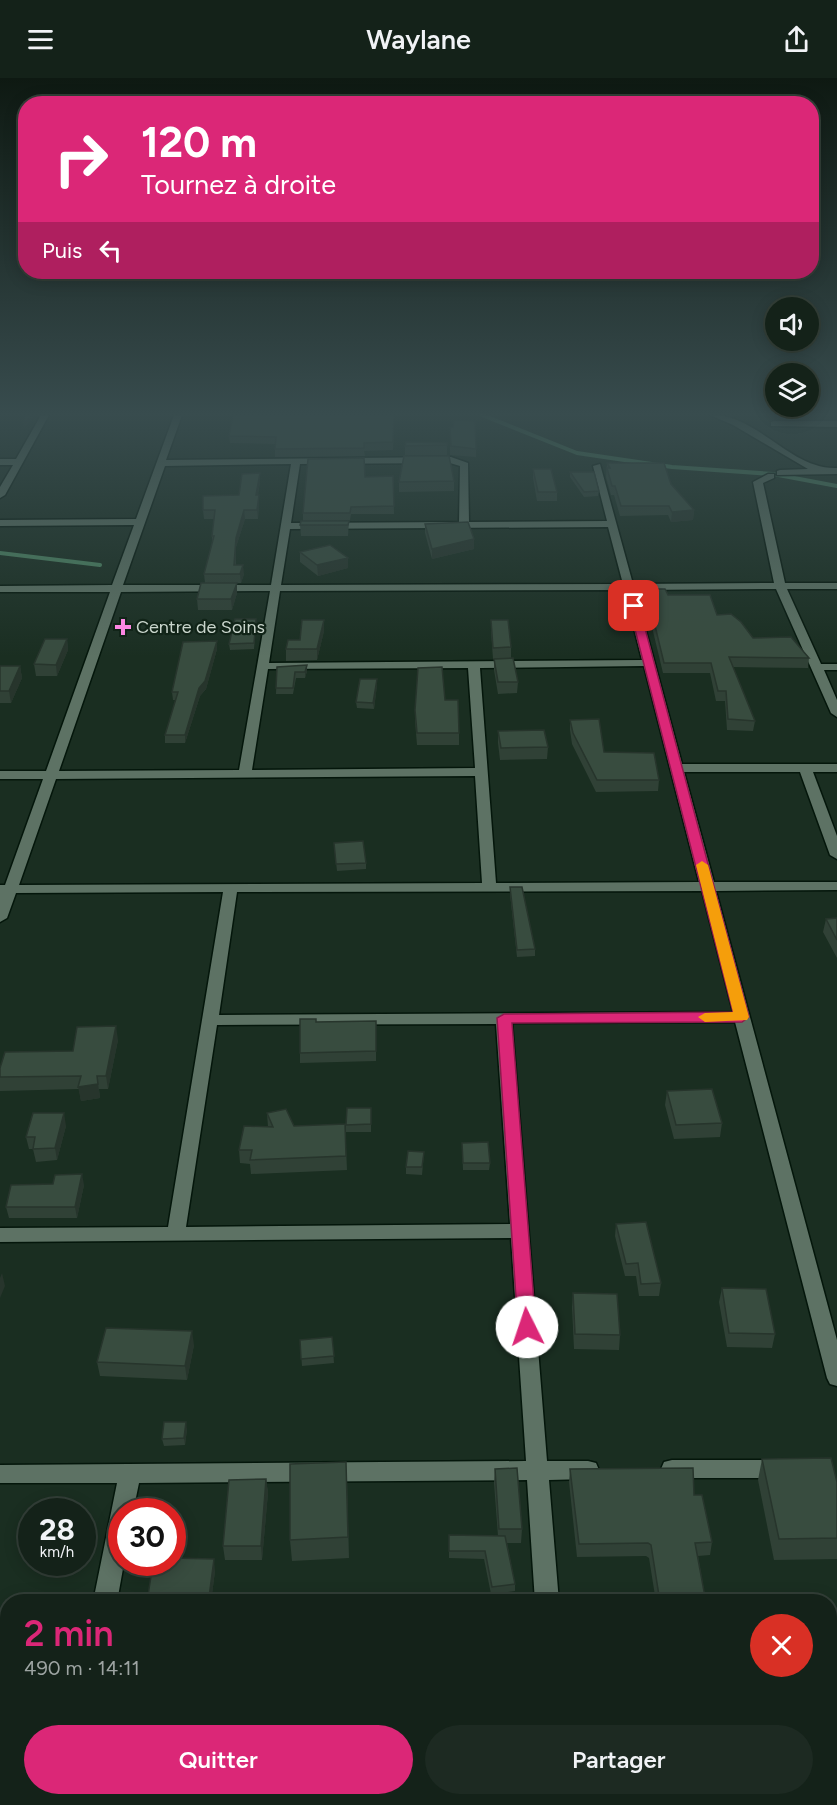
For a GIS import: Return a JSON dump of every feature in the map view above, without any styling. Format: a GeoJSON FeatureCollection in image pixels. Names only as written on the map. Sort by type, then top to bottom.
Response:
{"type":"FeatureCollection","features":[{"type":"Feature","properties":{"kind":"street"},"geometry":{"type":"LineString","coordinates":[[0,918],[5,889],[51,775],[149,496]]}},
{"type":"Feature","properties":{"kind":"street"},"geometry":{"type":"LineString","coordinates":[[245,774],[290,496]]}},
{"type":"Feature","properties":{"kind":"street"},"geometry":{"type":"LineString","coordinates":[[464,496],[464,525]]}},
{"type":"Feature","properties":{"kind":"street"},"geometry":{"type":"LineString","coordinates":[[605,496],[837,1378]]}},
{"type":"Feature","properties":{"kind":"street"},"geometry":{"type":"LineString","coordinates":[[761,496],[780,586],[837,713]]}},
{"type":"Feature","properties":{"kind":"street"},"geometry":{"type":"LineString","coordinates":[[0,523],[140,522]]}},
{"type":"Feature","properties":{"kind":"street"},"geometry":{"type":"LineString","coordinates":[[285,526],[612,524]]}},
{"type":"Feature","properties":{"kind":"street"},"geometry":{"type":"LineString","coordinates":[[0,589],[837,586]]}},
{"type":"Feature","properties":{"kind":"street"},"geometry":{"type":"LineString","coordinates":[[263,666],[649,663]]}},
{"type":"Feature","properties":{"kind":"street"},"geometry":{"type":"LineString","coordinates":[[474,665],[489,888]]}},
{"type":"Feature","properties":{"kind":"street"},"geometry":{"type":"LineString","coordinates":[[816,667],[837,667]]}},
{"type":"Feature","properties":{"kind":"street"},"geometry":{"type":"LineString","coordinates":[[676,768],[837,768]]}},
{"type":"Feature","properties":{"kind":"street"},"geometry":{"type":"LineString","coordinates":[[805,768],[837,855]]}},
{"type":"Feature","properties":{"kind":"street"},"geometry":{"type":"LineString","coordinates":[[0,775],[481,772]]}},
{"type":"Feature","properties":{"kind":"street"},"geometry":{"type":"LineString","coordinates":[[5,889],[837,886]]}},
{"type":"Feature","properties":{"kind":"street"},"geometry":{"type":"LineString","coordinates":[[176,1234],[231,888]]}},
{"type":"Feature","properties":{"kind":"street"},"geometry":{"type":"LineString","coordinates":[[211,1020],[742,1017]]}},
{"type":"Feature","properties":{"kind":"street"},"geometry":{"type":"LineString","coordinates":[[504,1018],[546,1594]]}},
{"type":"Feature","properties":{"kind":"street"},"geometry":{"type":"LineString","coordinates":[[0,1235],[520,1231]]}},
{"type":"Feature","properties":{"kind":"street"},"geometry":{"type":"LineString","coordinates":[[645,1470],[801,1468]]}},
{"type":"Feature","properties":{"kind":"street"},"geometry":{"type":"LineString","coordinates":[[0,1474],[610,1470]]}},
{"type":"Feature","properties":{"kind":"street"},"geometry":{"type":"LineString","coordinates":[[125,1498],[130,1473]]}},
{"type":"Feature","properties":{"kind":"street"},"geometry":{"type":"LineString","coordinates":[[107,1594],[110,1576]]}},
{"type":"Feature","properties":{"kind":"building"},"geometry":{"type":"Polygon","coordinates":[[[203,496],[259,496],[257,510],[244,510],[236,538],[234,565],[243,565],[240,574],[204,574],[214,536],[212,536],[215,510],[203,510],[203,496]]]}},
{"type":"Feature","properties":{"kind":"building"},"geometry":{"type":"Polygon","coordinates":[[[305,496],[394,496],[394,506],[351,507],[350,513],[303,513],[305,496]]]}},
{"type":"Feature","properties":{"kind":"building"},"geometry":{"type":"Polygon","coordinates":[[[618,496],[681,496],[694,510],[672,512],[669,506],[621,506],[618,496]]]}},
{"type":"Feature","properties":{"kind":"building"},"geometry":{"type":"Polygon","coordinates":[[[301,521],[349,521],[348,525],[300,525],[301,521]]]}},
{"type":"Feature","properties":{"kind":"building"},"geometry":{"type":"Polygon","coordinates":[[[468,522],[474,539],[432,549],[425,524],[468,522]]]}},
{"type":"Feature","properties":{"kind":"building"},"geometry":{"type":"Polygon","coordinates":[[[330,545],[348,558],[317,565],[300,552],[330,545]]]}},
{"type":"Feature","properties":{"kind":"building"},"geometry":{"type":"Polygon","coordinates":[[[201,583],[237,583],[231,599],[197,599],[201,583]]]}},
{"type":"Feature","properties":{"kind":"building"},"geometry":{"type":"Polygon","coordinates":[[[646,589],[665,589],[668,595],[710,595],[717,615],[731,614],[741,622],[753,638],[791,637],[809,658],[729,657],[755,721],[728,719],[726,691],[718,691],[711,663],[664,663],[646,589]]]}},
{"type":"Feature","properties":{"kind":"building"},"geometry":{"type":"Polygon","coordinates":[[[235,619],[256,619],[254,643],[229,644],[235,619]]]}},
{"type":"Feature","properties":{"kind":"building"},"geometry":{"type":"Polygon","coordinates":[[[302,620],[324,620],[317,649],[286,649],[288,640],[300,640],[302,620]]]}},
{"type":"Feature","properties":{"kind":"building"},"geometry":{"type":"Polygon","coordinates":[[[491,620],[508,620],[511,647],[493,648],[491,620]]]}},
{"type":"Feature","properties":{"kind":"building"},"geometry":{"type":"Polygon","coordinates":[[[45,639],[67,639],[56,665],[34,664],[45,639]]]}},
{"type":"Feature","properties":{"kind":"building"},"geometry":{"type":"Polygon","coordinates":[[[217,641],[205,681],[199,688],[185,735],[165,735],[178,692],[172,692],[183,642],[217,641]]]}},
{"type":"Feature","properties":{"kind":"building"},"geometry":{"type":"Polygon","coordinates":[[[513,658],[518,682],[498,682],[494,659],[513,658]]]}},
{"type":"Feature","properties":{"kind":"building"},"geometry":{"type":"Polygon","coordinates":[[[307,665],[305,672],[295,672],[293,688],[276,688],[277,667],[307,665]]]}},
{"type":"Feature","properties":{"kind":"building"},"geometry":{"type":"Polygon","coordinates":[[[0,666],[20,666],[9,691],[0,691],[0,666]]]}},
{"type":"Feature","properties":{"kind":"building"},"geometry":{"type":"Polygon","coordinates":[[[442,667],[445,700],[458,700],[459,733],[417,733],[415,710],[418,668],[442,667]]]}},
{"type":"Feature","properties":{"kind":"building"},"geometry":{"type":"Polygon","coordinates":[[[360,679],[377,679],[373,703],[356,702],[360,679]]]}},
{"type":"Feature","properties":{"kind":"building"},"geometry":{"type":"Polygon","coordinates":[[[599,719],[604,752],[654,753],[659,780],[597,780],[573,733],[570,720],[599,719]]]}},
{"type":"Feature","properties":{"kind":"building"},"geometry":{"type":"Polygon","coordinates":[[[544,730],[548,747],[501,748],[498,731],[544,730]]]}},
{"type":"Feature","properties":{"kind":"building"},"geometry":{"type":"Polygon","coordinates":[[[363,841],[366,863],[336,864],[334,843],[363,841]]]}},
{"type":"Feature","properties":{"kind":"building"},"geometry":{"type":"Polygon","coordinates":[[[510,887],[522,887],[535,949],[517,950],[510,887]]]}},
{"type":"Feature","properties":{"kind":"building"},"geometry":{"type":"Polygon","coordinates":[[[837,918],[837,940],[826,919],[837,918]]]}},
{"type":"Feature","properties":{"kind":"building"},"geometry":{"type":"Polygon","coordinates":[[[300,1019],[316,1019],[316,1022],[376,1021],[376,1051],[300,1053],[300,1019]]]}},
{"type":"Feature","properties":{"kind":"building"},"geometry":{"type":"Polygon","coordinates":[[[116,1026],[106,1076],[97,1076],[98,1084],[78,1087],[81,1076],[0,1077],[5,1052],[73,1051],[77,1027],[116,1026]]]}},
{"type":"Feature","properties":{"kind":"building"},"geometry":{"type":"Polygon","coordinates":[[[712,1089],[722,1123],[676,1125],[667,1091],[712,1089]]]}},
{"type":"Feature","properties":{"kind":"building"},"geometry":{"type":"Polygon","coordinates":[[[347,1108],[371,1108],[371,1124],[346,1125],[347,1108]]]}},
{"type":"Feature","properties":{"kind":"building"},"geometry":{"type":"Polygon","coordinates":[[[286,1109],[294,1126],[345,1124],[346,1156],[250,1160],[252,1150],[239,1150],[244,1126],[273,1127],[267,1113],[286,1109]]]}},
{"type":"Feature","properties":{"kind":"building"},"geometry":{"type":"Polygon","coordinates":[[[33,1113],[64,1113],[55,1148],[33,1149],[35,1137],[26,1137],[33,1113]]]}},
{"type":"Feature","properties":{"kind":"building"},"geometry":{"type":"Polygon","coordinates":[[[488,1142],[490,1163],[463,1163],[462,1143],[488,1142]]]}},
{"type":"Feature","properties":{"kind":"building"},"geometry":{"type":"Polygon","coordinates":[[[408,1151],[424,1152],[422,1167],[406,1167],[408,1151]]]}},
{"type":"Feature","properties":{"kind":"building"},"geometry":{"type":"Polygon","coordinates":[[[82,1174],[75,1207],[6,1207],[11,1185],[53,1184],[55,1175],[82,1174]]]}},
{"type":"Feature","properties":{"kind":"building"},"geometry":{"type":"Polygon","coordinates":[[[646,1222],[661,1283],[641,1284],[638,1263],[626,1264],[616,1224],[646,1222]]]}},
{"type":"Feature","properties":{"kind":"building"},"geometry":{"type":"Polygon","coordinates":[[[722,1288],[766,1289],[775,1334],[729,1333],[722,1288]]]}},
{"type":"Feature","properties":{"kind":"building"},"geometry":{"type":"Polygon","coordinates":[[[573,1293],[617,1294],[620,1335],[575,1334],[573,1293]]]}},
{"type":"Feature","properties":{"kind":"building"},"geometry":{"type":"Polygon","coordinates":[[[106,1328],[192,1331],[185,1366],[97,1362],[106,1328]]]}},
{"type":"Feature","properties":{"kind":"building"},"geometry":{"type":"Polygon","coordinates":[[[332,1337],[334,1356],[301,1359],[300,1340],[332,1337]]]}},
{"type":"Feature","properties":{"kind":"building"},"geometry":{"type":"Polygon","coordinates":[[[164,1422],[186,1422],[184,1438],[162,1439],[164,1422]]]}},
{"type":"Feature","properties":{"kind":"building"},"geometry":{"type":"Polygon","coordinates":[[[831,1458],[837,1482],[837,1538],[779,1539],[762,1459],[831,1458]]]}},
{"type":"Feature","properties":{"kind":"building"},"geometry":{"type":"Polygon","coordinates":[[[346,1462],[348,1537],[290,1540],[290,1464],[346,1462]]]}},
{"type":"Feature","properties":{"kind":"building"},"geometry":{"type":"Polygon","coordinates":[[[517,1468],[522,1529],[499,1529],[495,1469],[517,1468]]]}},
{"type":"Feature","properties":{"kind":"building"},"geometry":{"type":"Polygon","coordinates":[[[693,1468],[694,1495],[702,1495],[712,1542],[695,1543],[705,1594],[659,1594],[651,1545],[648,1543],[579,1544],[570,1469],[693,1468]]]}},
{"type":"Feature","properties":{"kind":"building"},"geometry":{"type":"Polygon","coordinates":[[[266,1479],[261,1546],[223,1546],[229,1480],[266,1479]]]}},
{"type":"Feature","properties":{"kind":"building"},"geometry":{"type":"Polygon","coordinates":[[[449,1535],[505,1536],[515,1584],[492,1587],[485,1551],[449,1551],[449,1535]]]}},
{"type":"Feature","properties":{"kind":"building"},"geometry":{"type":"Polygon","coordinates":[[[186,1558],[214,1559],[209,1594],[148,1594],[151,1576],[186,1576],[186,1558]]]}},
{"type":"Feature","properties":{"kind":"waterway"},"geometry":{"type":"LineString","coordinates":[[0,553],[100,565]]}},
{"type":"Feature","properties":{"kind":"slow traffic"},"geometry":{"type":"LineString","coordinates":[[702,865],[742,1017],[705,1017]]}},
{"type":"Feature","properties":{"kind":"place","name":"Centre de Soins"},"geometry":{"type":"Point","coordinates":[123,627]}},
{"type":"Feature","properties":{"kind":"route"},"geometry":{"type":"LineString","coordinates":[[527,1327],[504,1018],[742,1017],[634,606]]}}]}
